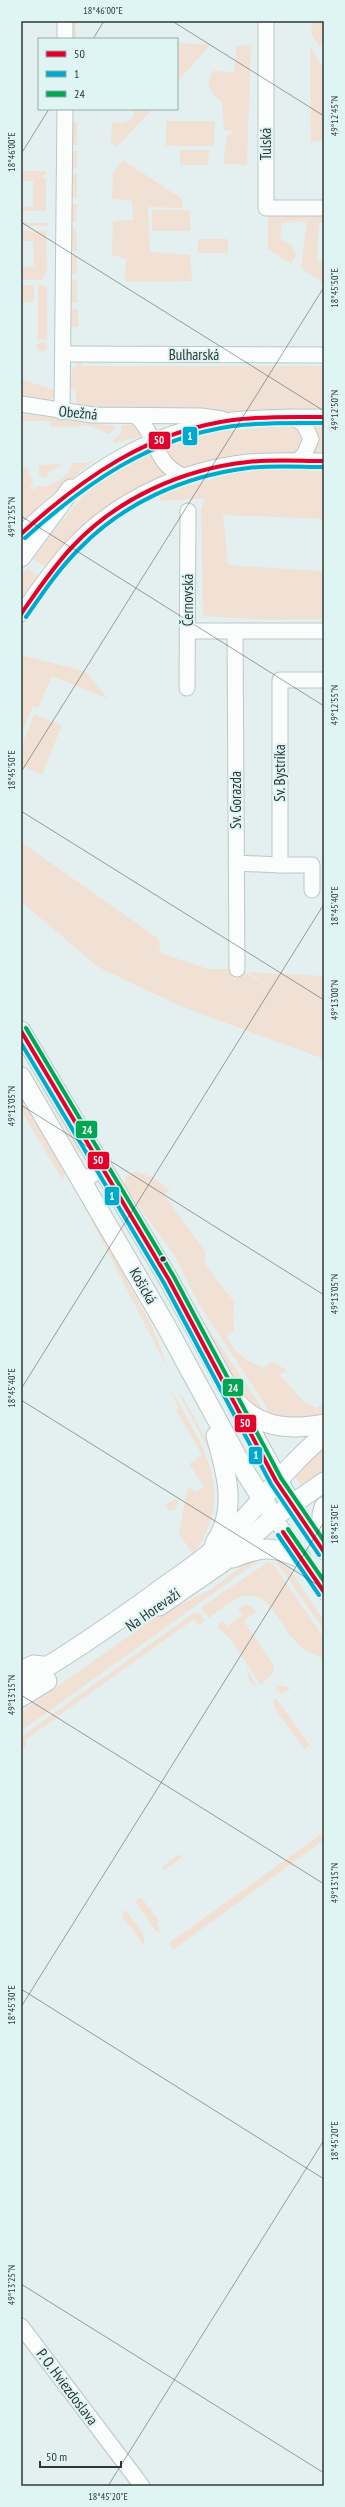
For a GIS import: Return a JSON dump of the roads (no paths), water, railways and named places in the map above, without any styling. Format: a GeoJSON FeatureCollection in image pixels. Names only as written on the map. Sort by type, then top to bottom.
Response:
{"type":"FeatureCollection","features":[{"type":"Feature","properties":{"kind":"main road"},"geometry":{"type":"LineString","coordinates":[[21,557],[71,489]]}},
{"type":"Feature","properties":{"kind":"main road","name":"Košická"},"geometry":{"type":"LineString","coordinates":[[24,1041],[169,1280],[276,1481],[291,1504]]}},
{"type":"Feature","properties":{"kind":"main road","name":"Košická"},"geometry":{"type":"LineString","coordinates":[[21,1077],[165,1324],[208,1406],[274,1517]]}},
{"type":"Feature","properties":{"kind":"main road"},"geometry":{"type":"LineString","coordinates":[[231,1398],[256,1418],[277,1427],[296,1429],[324,1424]]}},
{"type":"Feature","properties":{"kind":"main road","name":"Na Horevaží"},"geometry":{"type":"LineString","coordinates":[[205,1557],[218,1538],[224,1523],[228,1492],[227,1475],[208,1406]]}},
{"type":"Feature","properties":{"kind":"main road","name":"Na Horevaží"},"geometry":{"type":"LineString","coordinates":[[22,1692],[52,1665],[106,1630],[217,1547],[302,1453],[324,1435]]}},
{"type":"Feature","properties":{"kind":"main road","name":"Na Horevaží"},"geometry":{"type":"LineString","coordinates":[[22,1692],[76,1664],[223,1562],[274,1517],[324,1482]]}},
{"type":"Feature","properties":{"kind":"main road"},"geometry":{"type":"LineString","coordinates":[[324,1507],[322,1515],[324,1534]]}},
{"type":"Feature","properties":{"kind":"main road"},"geometry":{"type":"LineString","coordinates":[[223,1562],[261,1548],[277,1549],[301,1558]]}},
{"type":"Feature","properties":{"kind":"street"},"geometry":{"type":"LineString","coordinates":[[65,21],[65,38]]}},
{"type":"Feature","properties":{"kind":"street","name":"Tulská"},"geometry":{"type":"LineString","coordinates":[[266,21],[266,208],[324,208]]}},
{"type":"Feature","properties":{"kind":"street"},"geometry":{"type":"LineString","coordinates":[[62,412],[64,354],[65,110]]}},
{"type":"Feature","properties":{"kind":"street","name":"Bulharská"},"geometry":{"type":"LineString","coordinates":[[64,354],[324,356]]}},
{"type":"Feature","properties":{"kind":"street","name":"Obežná"},"geometry":{"type":"LineString","coordinates":[[21,404],[62,412],[136,416],[201,416],[233,420]]}},
{"type":"Feature","properties":{"kind":"street"},"geometry":{"type":"LineString","coordinates":[[136,416],[145,424],[161,461],[171,471],[183,476]]}},
{"type":"Feature","properties":{"kind":"street"},"geometry":{"type":"LineString","coordinates":[[292,417],[304,424],[311,438],[307,451],[297,461]]}},
{"type":"Feature","properties":{"kind":"street"},"geometry":{"type":"LineString","coordinates":[[21,534],[71,489],[106,464],[153,442],[187,429],[233,420],[324,417]]}},
{"type":"Feature","properties":{"kind":"street"},"geometry":{"type":"LineString","coordinates":[[21,614],[50,573],[93,526],[149,491],[183,476],[219,467],[249,462],[324,461]]}},
{"type":"Feature","properties":{"kind":"street","name":"Černovská"},"geometry":{"type":"LineString","coordinates":[[187,688],[188,511]]}},
{"type":"Feature","properties":{"kind":"street","name":"Sv. Gorazda"},"geometry":{"type":"LineString","coordinates":[[235,630],[237,969]]}},
{"type":"Feature","properties":{"kind":"street"},"geometry":{"type":"LineString","coordinates":[[187,631],[324,631]]}},
{"type":"Feature","properties":{"kind":"street","name":"Sv. Bystríka"},"geometry":{"type":"LineString","coordinates":[[280,865],[280,680],[324,680]]}},
{"type":"Feature","properties":{"kind":"street"},"geometry":{"type":"LineString","coordinates":[[236,863],[312,865],[312,890]]}},
{"type":"Feature","properties":{"kind":"street"},"geometry":{"type":"LineString","coordinates":[[82,1181],[102,1169]]}},
{"type":"Feature","properties":{"kind":"street"},"geometry":{"type":"LineString","coordinates":[[291,1504],[324,1552]]}},
{"type":"Feature","properties":{"kind":"street"},"geometry":{"type":"LineString","coordinates":[[274,1517],[324,1592]]}},
{"type":"Feature","properties":{"kind":"street"},"geometry":{"type":"LineString","coordinates":[[21,1669],[33,1663],[52,1665]]}},
{"type":"Feature","properties":{"kind":"street","name":"P. O. Hviezdoslava"},"geometry":{"type":"LineString","coordinates":[[21,2326],[142,2486]]}}]}
